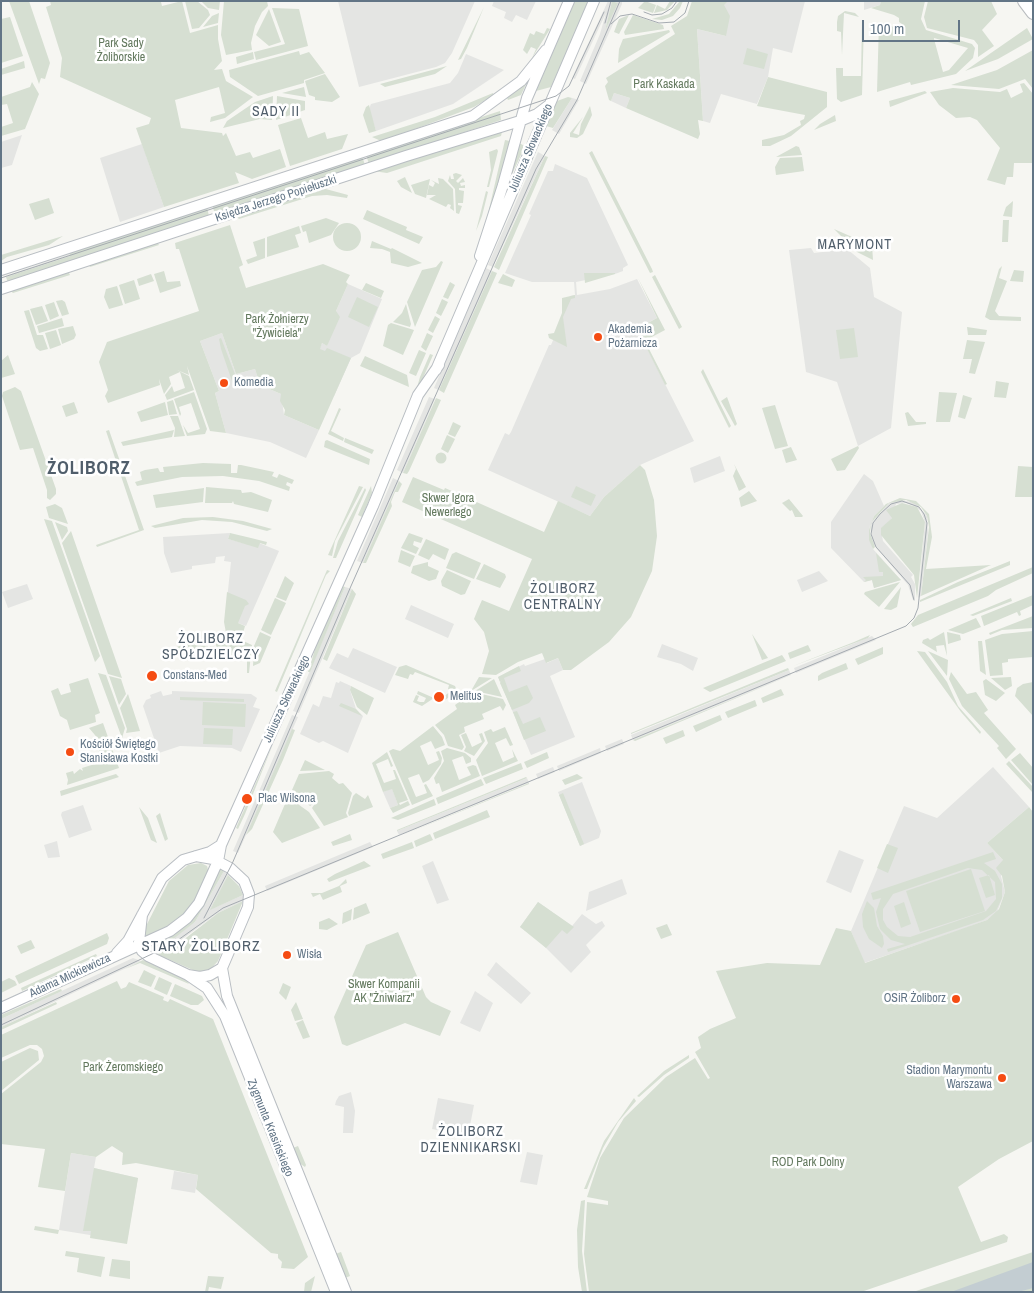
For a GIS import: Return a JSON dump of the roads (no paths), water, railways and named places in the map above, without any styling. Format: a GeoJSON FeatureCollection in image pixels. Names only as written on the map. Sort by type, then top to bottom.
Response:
{"type":"FeatureCollection","features":[{"type":"Feature","properties":{"kind":"highway"},"geometry":{"type":"LineString","coordinates":[[1024,1],[1033,13]]}},
{"type":"Feature","properties":{"kind":"main road","name":"Juliusza Słowackiego"},"geometry":{"type":"LineString","coordinates":[[469,296],[503,185],[520,121],[546,50],[570,1]]}},
{"type":"Feature","properties":{"kind":"main road","name":"Juliusza Słowackiego"},"geometry":{"type":"LineString","coordinates":[[140,946],[170,931],[193,911],[204,895],[218,861],[221,845],[298,678],[406,427],[420,390],[439,364],[594,1]]}},
{"type":"Feature","properties":{"kind":"main road","name":"Księdza Jerzego Popiełuszki"},"geometry":{"type":"LineString","coordinates":[[1,270],[473,116],[521,81],[546,50]]}},
{"type":"Feature","properties":{"kind":"main road","name":"Księdza Jerzego Popiełuszki"},"geometry":{"type":"LineString","coordinates":[[1,289],[406,156],[520,121],[537,114],[549,105]]}},
{"type":"Feature","properties":{"kind":"main road"},"geometry":{"type":"LineString","coordinates":[[114,955],[128,941],[162,878],[180,862],[214,850],[221,845]]}},
{"type":"Feature","properties":{"kind":"main road"},"geometry":{"type":"LineString","coordinates":[[142,915],[139,935],[140,946],[148,956],[188,974],[207,976],[222,968],[248,907],[250,896],[244,882],[230,868],[218,861],[196,856]]}},
{"type":"Feature","properties":{"kind":"main road","name":"Adama Mickiewicza"},"geometry":{"type":"LineString","coordinates":[[1,1008],[114,955],[140,946]]}},
{"type":"Feature","properties":{"kind":"main road","name":"Zygmunta Krasińskiego"},"geometry":{"type":"LineString","coordinates":[[222,968],[224,1002],[330,1264],[346,1292]]}},
{"type":"Feature","properties":{"kind":"main road","name":"Zygmunta Krasińskiego"},"geometry":{"type":"LineString","coordinates":[[188,974],[204,984],[224,1002]]}},
{"type":"Feature","properties":{"kind":"main road","name":"Zygmunta Krasińskiego"},"geometry":{"type":"LineString","coordinates":[[330,1264],[336,1292]]}},
{"type":"Feature","properties":{"kind":"tram line"},"geometry":{"type":"LineString","coordinates":[[605,23],[611,1]]}},
{"type":"Feature","properties":{"kind":"tram line"},"geometry":{"type":"LineString","coordinates":[[204,918],[232,864],[351,586],[536,169],[577,100],[620,1]]}},
{"type":"Feature","properties":{"kind":"tram line"},"geometry":{"type":"LineString","coordinates":[[644,12],[652,15],[662,14],[672,8],[677,1]]}},
{"type":"Feature","properties":{"kind":"tram line"},"geometry":{"type":"LineString","coordinates":[[611,24],[620,16],[632,14],[659,23],[674,22],[685,13],[689,1]]}},
{"type":"Feature","properties":{"kind":"tram line"},"geometry":{"type":"LineString","coordinates":[[1,278],[556,96],[569,86],[604,12]]}},
{"type":"Feature","properties":{"kind":"tram line"},"geometry":{"type":"LineString","coordinates":[[1,1025],[171,945],[223,908],[906,626],[914,618],[918,608],[927,523],[919,507],[902,501],[891,504],[880,514],[873,523],[871,534],[876,547],[910,585],[914,600]]}},
{"type":"Feature","properties":{"kind":"place","name":"Akademia Pożarnicza"},"geometry":{"type":"Point","coordinates":[598,337]}},
{"type":"Feature","properties":{"kind":"place","name":"Komedia"},"geometry":{"type":"Point","coordinates":[224,383]}},
{"type":"Feature","properties":{"kind":"place","name":"Constans-Med"},"geometry":{"type":"Point","coordinates":[152,676]}},
{"type":"Feature","properties":{"kind":"place","name":"Melitus"},"geometry":{"type":"Point","coordinates":[439,697]}},
{"type":"Feature","properties":{"kind":"place","name":"Kościół Świętego Stanisława Kostki"},"geometry":{"type":"Point","coordinates":[70,752]}},
{"type":"Feature","properties":{"kind":"place","name":"Plac Wilsona"},"geometry":{"type":"Point","coordinates":[247,799]}},
{"type":"Feature","properties":{"kind":"place","name":"Wisła"},"geometry":{"type":"Point","coordinates":[287,955]}},
{"type":"Feature","properties":{"kind":"place","name":"OSiR Żoliborz"},"geometry":{"type":"Point","coordinates":[956,999]}},
{"type":"Feature","properties":{"kind":"place","name":"Stadion Marymontu Warszawa"},"geometry":{"type":"Point","coordinates":[1002,1078]}},
{"type":"Feature","properties":{"kind":"district","name":"SADY II"},"geometry":{"type":"Point","coordinates":[276,112]}},
{"type":"Feature","properties":{"kind":"district","name":"MARYMONT"},"geometry":{"type":"Point","coordinates":[855,245]}},
{"type":"Feature","properties":{"kind":"district","name":"ŻOLIBORZ"},"geometry":{"type":"Point","coordinates":[89,469]}},
{"type":"Feature","properties":{"kind":"district","name":"ŻOLIBORZ CENTRALNY"},"geometry":{"type":"Point","coordinates":[563,598]}},
{"type":"Feature","properties":{"kind":"district","name":"ŻOLIBORZ SPÓŁDZIELCZY"},"geometry":{"type":"Point","coordinates":[211,648]}},
{"type":"Feature","properties":{"kind":"district","name":"STARY ŻOLIBORZ"},"geometry":{"type":"Point","coordinates":[201,947]}},
{"type":"Feature","properties":{"kind":"district","name":"ŻOLIBORZ DZIENNIKARSKI"},"geometry":{"type":"Point","coordinates":[471,1140]}},
{"type":"Feature","properties":{"kind":"park label","name":"Park Sady Żoliborskie"},"geometry":{"type":"Point","coordinates":[121,51]}},
{"type":"Feature","properties":{"kind":"park label","name":"Park Kaskada"},"geometry":{"type":"Point","coordinates":[664,85]}},
{"type":"Feature","properties":{"kind":"park label","name":"Park Żołnierzy \"Żywiciela\""},"geometry":{"type":"Point","coordinates":[277,327]}},
{"type":"Feature","properties":{"kind":"park label","name":"Skwer Igora Newerlego"},"geometry":{"type":"Point","coordinates":[448,506]}},
{"type":"Feature","properties":{"kind":"park label","name":"Skwer Kompanii AK \"Żniwiarz\""},"geometry":{"type":"Point","coordinates":[384,992]}},
{"type":"Feature","properties":{"kind":"park label","name":"Park Żeromskiego"},"geometry":{"type":"Point","coordinates":[123,1068]}},
{"type":"Feature","properties":{"kind":"park label","name":"ROD Park Dolny"},"geometry":{"type":"Point","coordinates":[808,1163]}}]}
